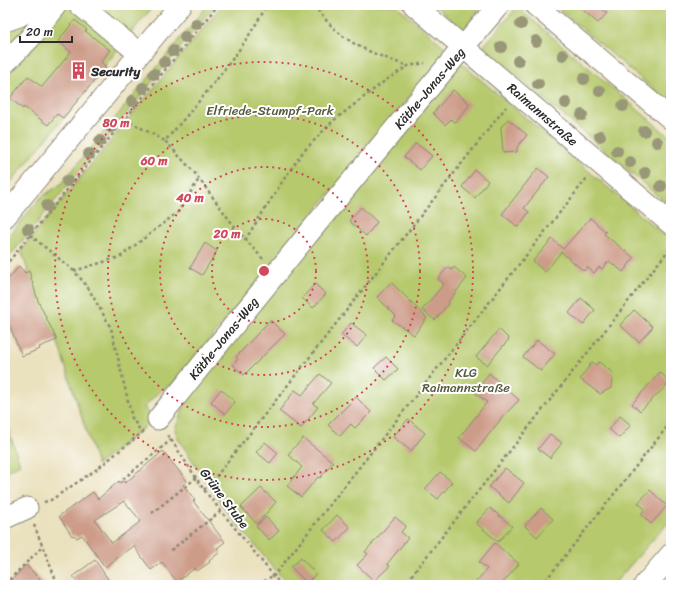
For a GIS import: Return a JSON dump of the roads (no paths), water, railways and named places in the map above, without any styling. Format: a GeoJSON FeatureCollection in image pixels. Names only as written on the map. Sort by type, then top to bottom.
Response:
{"type":"FeatureCollection","features":[{"type":"Feature","properties":{"kind":"main road"},"geometry":{"type":"LineString","coordinates":[[645,585],[671,554]]}},
{"type":"Feature","properties":{"kind":"street"},"geometry":{"type":"LineString","coordinates":[[5,21],[19,16],[39,5]]}},
{"type":"Feature","properties":{"kind":"street"},"geometry":{"type":"LineString","coordinates":[[5,63],[30,38],[56,5]]}},
{"type":"Feature","properties":{"kind":"street"},"geometry":{"type":"LineString","coordinates":[[80,5],[139,53]]}},
{"type":"Feature","properties":{"kind":"street"},"geometry":{"type":"LineString","coordinates":[[5,217],[180,5]]}},
{"type":"Feature","properties":{"kind":"street","name":"Raimannstraße"},"geometry":{"type":"LineString","coordinates":[[414,5],[458,52],[517,92],[671,224]]}},
{"type":"Feature","properties":{"kind":"street","name":"Käthe-Jonas-Weg"},"geometry":{"type":"LineString","coordinates":[[158,419],[458,52],[499,5]]}},
{"type":"Feature","properties":{"kind":"street"},"geometry":{"type":"LineString","coordinates":[[535,5],[671,119]]}},
{"type":"Feature","properties":{"kind":"street"},"geometry":{"type":"LineString","coordinates":[[5,518],[27,508]]}},
{"type":"Feature","properties":{"kind":"place","name":"Security"},"geometry":{"type":"Point","coordinates":[78,71]}},
{"type":"Feature","properties":{"kind":"park label","name":"Elfriede-Stumpf-Park"},"geometry":{"type":"Point","coordinates":[270,110]}},
{"type":"Feature","properties":{"kind":"park label","name":"KLG Raimannstraße"},"geometry":{"type":"Point","coordinates":[466,380]}}]}
